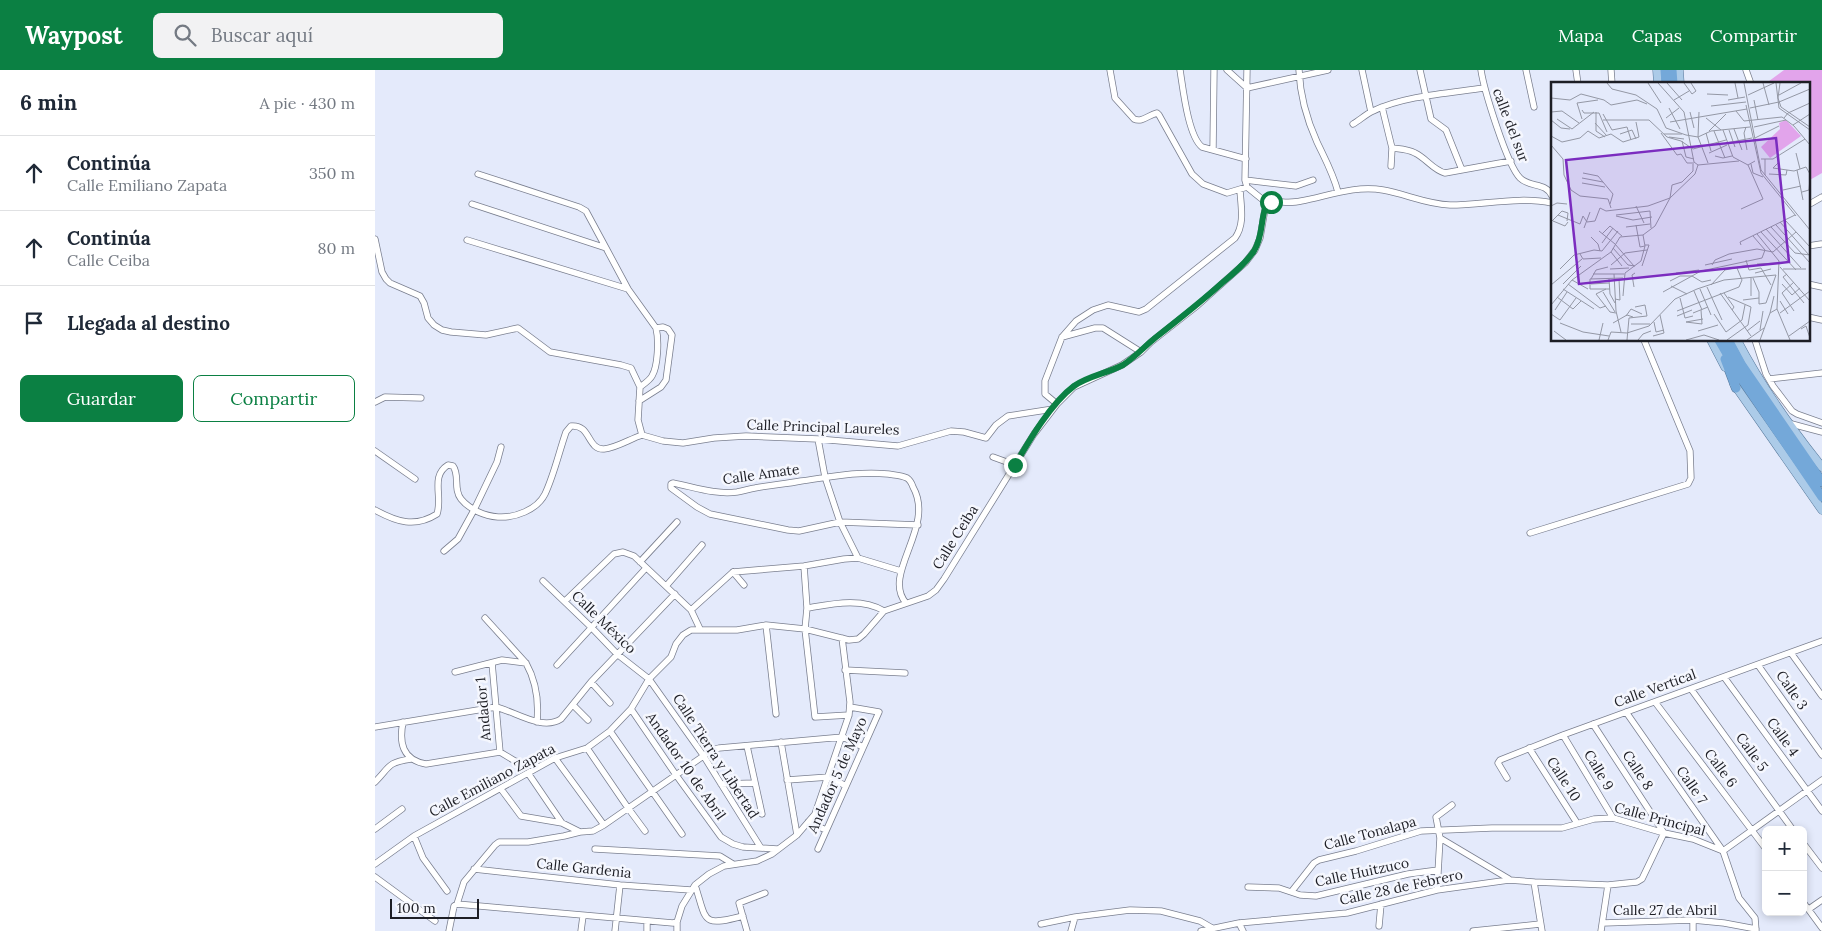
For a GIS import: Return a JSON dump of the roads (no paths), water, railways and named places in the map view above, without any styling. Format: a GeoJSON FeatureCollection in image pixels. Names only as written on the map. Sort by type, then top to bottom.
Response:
{"type":"FeatureCollection","features":[{"type":"Feature","properties":{"kind":"highway"},"geometry":{"type":"LineString","coordinates":[[1718,341],[1736,388]]}},
{"type":"Feature","properties":{"kind":"highway"},"geometry":{"type":"LineString","coordinates":[[1719,341],[1741,378],[1822,497]]}},
{"type":"Feature","properties":{"kind":"highway"},"geometry":{"type":"LineString","coordinates":[[1729,341],[1741,364],[1822,482]]}},
{"type":"Feature","properties":{"kind":"main road"},"geometry":{"type":"LineString","coordinates":[[1712,341],[1736,388],[1822,510]]}},
{"type":"Feature","properties":{"kind":"main road"},"geometry":{"type":"LineString","coordinates":[[1738,341],[1753,371],[1787,423],[1822,467]]}},
{"type":"Feature","properties":{"kind":"street"},"geometry":{"type":"LineString","coordinates":[[1110,70],[1115,98],[1138,121],[1151,114],[1157,113],[1159,115],[1198,182],[1227,193],[1247,187]]}},
{"type":"Feature","properties":{"kind":"street"},"geometry":{"type":"LineString","coordinates":[[1180,70],[1188,115],[1199,144],[1202,147],[1246,159]]}},
{"type":"Feature","properties":{"kind":"street"},"geometry":{"type":"LineString","coordinates":[[1213,150],[1214,70]]}},
{"type":"Feature","properties":{"kind":"street"},"geometry":{"type":"LineString","coordinates":[[1227,70],[1247,88]]}},
{"type":"Feature","properties":{"kind":"street"},"geometry":{"type":"LineString","coordinates":[[1247,70],[1245,180],[1247,187],[1267,204],[1301,202],[1338,192],[1361,189],[1381,189],[1438,204],[1534,200],[1551,203]]}},
{"type":"Feature","properties":{"kind":"street"},"geometry":{"type":"LineString","coordinates":[[1247,88],[1299,73],[1328,70]]}},
{"type":"Feature","properties":{"kind":"street"},"geometry":{"type":"LineString","coordinates":[[1362,70],[1371,112]]}},
{"type":"Feature","properties":{"kind":"street"},"geometry":{"type":"LineString","coordinates":[[1420,70],[1431,119],[1446,130],[1462,170]]}},
{"type":"Feature","properties":{"kind":"street","name":"calle del sur"},"geometry":{"type":"LineString","coordinates":[[1481,70],[1484,88],[1511,161],[1521,179],[1527,183],[1543,186],[1551,194]]}},
{"type":"Feature","properties":{"kind":"street"},"geometry":{"type":"LineString","coordinates":[[1526,70],[1534,107]]}},
{"type":"Feature","properties":{"kind":"street"},"geometry":{"type":"LineString","coordinates":[[1746,70],[1750,82]]}},
{"type":"Feature","properties":{"kind":"street"},"geometry":{"type":"LineString","coordinates":[[1299,73],[1300,85],[1317,141],[1331,168],[1338,192]]}},
{"type":"Feature","properties":{"kind":"street"},"geometry":{"type":"LineString","coordinates":[[1353,124],[1382,107],[1426,97],[1484,88]]}},
{"type":"Feature","properties":{"kind":"street"},"geometry":{"type":"LineString","coordinates":[[1382,107],[1392,148],[1391,166]]}},
{"type":"Feature","properties":{"kind":"street"},"geometry":{"type":"LineString","coordinates":[[1392,148],[1405,149],[1416,153],[1439,172],[1445,174],[1511,161]]}},
{"type":"Feature","properties":{"kind":"street"},"geometry":{"type":"LineString","coordinates":[[478,174],[579,207],[586,211],[628,289],[656,328],[655,366],[652,377],[640,387]]}},
{"type":"Feature","properties":{"kind":"street"},"geometry":{"type":"LineString","coordinates":[[1245,180],[1296,186],[1313,180]]}},
{"type":"Feature","properties":{"kind":"street"},"geometry":{"type":"LineString","coordinates":[[1240,190],[1242,224],[1240,231],[1235,238],[1189,275],[1146,309],[1139,312],[1108,305],[1076,321],[1062,338],[1045,381],[1045,394],[1055,407],[1074,387],[1122,365],[1141,352],[1245,263],[1255,250],[1260,238],[1267,204]]}},
{"type":"Feature","properties":{"kind":"street"},"geometry":{"type":"LineString","coordinates":[[1809,204],[1822,197]]}},
{"type":"Feature","properties":{"kind":"street"},"geometry":{"type":"LineString","coordinates":[[472,204],[606,248]]}},
{"type":"Feature","properties":{"kind":"street"},"geometry":{"type":"LineString","coordinates":[[375,239],[382,272],[386,279],[390,283],[420,296],[428,318],[442,330],[486,335],[518,328],[550,352],[631,368],[640,387],[638,420],[641,435],[606,449],[598,448],[582,428],[577,425],[571,426],[565,432],[544,496],[525,512],[511,518],[492,517],[474,510],[459,497],[456,486],[456,470],[453,466],[448,465],[442,469],[438,476],[439,507],[437,514],[419,523],[390,518],[375,510]]}},
{"type":"Feature","properties":{"kind":"street"},"geometry":{"type":"LineString","coordinates":[[467,240],[628,289]]}},
{"type":"Feature","properties":{"kind":"street"},"geometry":{"type":"LineString","coordinates":[[1809,284],[1822,287]]}},
{"type":"Feature","properties":{"kind":"street"},"geometry":{"type":"LineString","coordinates":[[1809,317],[1822,320]]}},
{"type":"Feature","properties":{"kind":"street"},"geometry":{"type":"LineString","coordinates":[[639,401],[661,387],[666,380],[671,335],[669,329],[663,327],[656,328]]}},
{"type":"Feature","properties":{"kind":"street"},"geometry":{"type":"LineString","coordinates":[[1062,338],[1095,328],[1103,328],[1141,352]]}},
{"type":"Feature","properties":{"kind":"street"},"geometry":{"type":"LineString","coordinates":[[1530,533],[1689,484],[1691,478],[1690,451],[1644,341]]}},
{"type":"Feature","properties":{"kind":"street"},"geometry":{"type":"LineString","coordinates":[[1755,341],[1769,379],[1792,411],[1822,423]]}},
{"type":"Feature","properties":{"kind":"street"},"geometry":{"type":"LineString","coordinates":[[1769,379],[1822,373]]}},
{"type":"Feature","properties":{"kind":"street"},"geometry":{"type":"LineString","coordinates":[[652,377],[661,387]]}},
{"type":"Feature","properties":{"kind":"street"},"geometry":{"type":"LineString","coordinates":[[375,402],[385,397],[421,398]]}},
{"type":"Feature","properties":{"kind":"street","name":"Calle Principal Laureles"},"geometry":{"type":"LineString","coordinates":[[641,435],[663,441],[683,443],[714,438],[746,436],[818,439],[898,446],[951,431],[964,432],[985,438],[1007,416],[1055,407]]}},
{"type":"Feature","properties":{"kind":"street","name":"Calle Ceiba"},"geometry":{"type":"LineString","coordinates":[[842,638],[858,639],[885,611],[928,596],[936,590],[1033,434],[1055,407]]}},
{"type":"Feature","properties":{"kind":"street"},"geometry":{"type":"LineString","coordinates":[[1787,423],[1822,432]]}},
{"type":"Feature","properties":{"kind":"street"},"geometry":{"type":"LineString","coordinates":[[818,439],[825,477],[840,522],[858,558]]}},
{"type":"Feature","properties":{"kind":"street"},"geometry":{"type":"LineString","coordinates":[[444,551],[458,539],[474,510],[497,462],[501,447]]}},
{"type":"Feature","properties":{"kind":"street"},"geometry":{"type":"LineString","coordinates":[[375,451],[415,479]]}},
{"type":"Feature","properties":{"kind":"street"},"geometry":{"type":"LineString","coordinates":[[993,457],[1015,465]]}},
{"type":"Feature","properties":{"kind":"street","name":"Calle Amate"},"geometry":{"type":"LineString","coordinates":[[840,522],[799,531],[745,522],[710,514],[697,508],[671,488],[671,484],[717,492],[737,492],[825,477],[868,472],[900,476],[908,479],[915,489],[919,505],[918,525]]}},
{"type":"Feature","properties":{"kind":"street"},"geometry":{"type":"LineString","coordinates":[[640,562],[677,522]]}},
{"type":"Feature","properties":{"kind":"street"},"geometry":{"type":"LineString","coordinates":[[840,522],[918,525],[901,571],[899,588],[901,597],[906,603]]}},
{"type":"Feature","properties":{"kind":"street"},"geometry":{"type":"LineString","coordinates":[[667,585],[702,545]]}},
{"type":"Feature","properties":{"kind":"street"},"geometry":{"type":"LineString","coordinates":[[565,601],[614,554],[623,552],[634,556],[667,585],[691,610],[700,629]]}},
{"type":"Feature","properties":{"kind":"street"},"geometry":{"type":"LineString","coordinates":[[691,610],[733,572],[804,566],[858,558],[901,571]]}},
{"type":"Feature","properties":{"kind":"street"},"geometry":{"type":"LineString","coordinates":[[804,566],[807,608],[805,629],[815,717],[849,715]]}},
{"type":"Feature","properties":{"kind":"street"},"geometry":{"type":"LineString","coordinates":[[557,665],[647,568]]}},
{"type":"Feature","properties":{"kind":"street"},"geometry":{"type":"LineString","coordinates":[[733,572],[744,585]]}},
{"type":"Feature","properties":{"kind":"street","name":"Calle México"},"geometry":{"type":"LineString","coordinates":[[543,581],[617,654],[649,679]]}},
{"type":"Feature","properties":{"kind":"street"},"geometry":{"type":"LineString","coordinates":[[375,727],[497,707],[537,722],[555,722],[561,719],[591,682],[675,594]]}},
{"type":"Feature","properties":{"kind":"street"},"geometry":{"type":"LineString","coordinates":[[807,608],[847,603],[874,606],[885,611]]}},
{"type":"Feature","properties":{"kind":"street"},"geometry":{"type":"LineString","coordinates":[[485,618],[531,671],[537,694],[537,722]]}},
{"type":"Feature","properties":{"kind":"street"},"geometry":{"type":"LineString","coordinates":[[766,625],[776,714]]}},
{"type":"Feature","properties":{"kind":"street","name":"Calle Emiliano Zapata"},"geometry":{"type":"LineString","coordinates":[[375,864],[414,836],[555,758],[587,748],[610,731],[631,709],[649,679],[671,657],[676,644],[683,635],[691,630],[737,630],[766,625],[805,629],[842,638]]}},
{"type":"Feature","properties":{"kind":"street"},"geometry":{"type":"LineString","coordinates":[[677,931],[677,922],[682,906],[693,887],[709,874],[725,866],[757,861],[772,854],[797,835],[815,814],[849,715],[850,707],[842,638]]}},
{"type":"Feature","properties":{"kind":"street","name":"Calle Vertical"},"geometry":{"type":"LineString","coordinates":[[1507,778],[1499,762],[1529,748],[1822,641]]}},
{"type":"Feature","properties":{"kind":"street"},"geometry":{"type":"LineString","coordinates":[[1791,652],[1822,696]]}},
{"type":"Feature","properties":{"kind":"street"},"geometry":{"type":"LineString","coordinates":[[455,672],[511,660],[526,663]]}},
{"type":"Feature","properties":{"kind":"street","name":"Andador 1"},"geometry":{"type":"LineString","coordinates":[[492,663],[500,752]]}},
{"type":"Feature","properties":{"kind":"street","name":"Calle 3"},"geometry":{"type":"LineString","coordinates":[[1758,665],[1822,755]]}},
{"type":"Feature","properties":{"kind":"street"},"geometry":{"type":"LineString","coordinates":[[845,670],[905,673]]}},
{"type":"Feature","properties":{"kind":"street","name":"Calle 4"},"geometry":{"type":"LineString","coordinates":[[1724,677],[1822,811]]}},
{"type":"Feature","properties":{"kind":"street","name":"Calle Tierra y Libertad"},"geometry":{"type":"LineString","coordinates":[[649,679],[703,756],[761,848]]}},
{"type":"Feature","properties":{"kind":"street"},"geometry":{"type":"LineString","coordinates":[[591,682],[610,702]]}},
{"type":"Feature","properties":{"kind":"street","name":"Calle 5"},"geometry":{"type":"LineString","coordinates":[[1691,689],[1790,826]]}},
{"type":"Feature","properties":{"kind":"street","name":"Calle 6"},"geometry":{"type":"LineString","coordinates":[[1655,702],[1762,844]]}},
{"type":"Feature","properties":{"kind":"street"},"geometry":{"type":"LineString","coordinates":[[573,705],[588,720]]}},
{"type":"Feature","properties":{"kind":"street","name":"Andador 5 de Mayo"},"geometry":{"type":"LineString","coordinates":[[818,849],[879,712],[850,707]]}},
{"type":"Feature","properties":{"kind":"street","name":"Andador 10 de Abril"},"geometry":{"type":"LineString","coordinates":[[631,709],[721,837],[738,846],[761,848]]}},
{"type":"Feature","properties":{"kind":"street","name":"Calle 7"},"geometry":{"type":"LineString","coordinates":[[1626,712],[1723,851],[1739,898],[1755,918],[1756,930]]}},
{"type":"Feature","properties":{"kind":"street"},"geometry":{"type":"LineString","coordinates":[[403,722],[401,744],[411,758],[419,763],[426,764],[500,752],[515,761],[538,767]]}},
{"type":"Feature","properties":{"kind":"street","name":"Calle 8"},"geometry":{"type":"LineString","coordinates":[[1593,724],[1664,833]]}},
{"type":"Feature","properties":{"kind":"street"},"geometry":{"type":"LineString","coordinates":[[610,731],[682,834]]}},
{"type":"Feature","properties":{"kind":"street","name":"Calle 9"},"geometry":{"type":"LineString","coordinates":[[1563,735],[1613,818]]}},
{"type":"Feature","properties":{"kind":"street"},"geometry":{"type":"LineString","coordinates":[[449,931],[453,906],[457,904],[464,882],[499,842],[528,842],[593,831],[703,756],[719,748],[843,737],[863,747]]}},
{"type":"Feature","properties":{"kind":"street"},"geometry":{"type":"LineString","coordinates":[[781,742],[797,835]]}},
{"type":"Feature","properties":{"kind":"street"},"geometry":{"type":"LineString","coordinates":[[747,746],[762,814]]}},
{"type":"Feature","properties":{"kind":"street"},"geometry":{"type":"LineString","coordinates":[[587,748],[645,831]]}},
{"type":"Feature","properties":{"kind":"street","name":"Calle 10"},"geometry":{"type":"LineString","coordinates":[[1529,748],[1577,823]]}},
{"type":"Feature","properties":{"kind":"street"},"geometry":{"type":"LineString","coordinates":[[375,782],[391,764],[411,758]]}},
{"type":"Feature","properties":{"kind":"street"},"geometry":{"type":"LineString","coordinates":[[555,758],[604,825]]}},
{"type":"Feature","properties":{"kind":"street"},"geometry":{"type":"LineString","coordinates":[[528,773],[562,823]]}},
{"type":"Feature","properties":{"kind":"street"},"geometry":{"type":"LineString","coordinates":[[787,780],[829,777],[846,786]]}},
{"type":"Feature","properties":{"kind":"street"},"geometry":{"type":"LineString","coordinates":[[1723,851],[1822,780]]}},
{"type":"Feature","properties":{"kind":"street"},"geometry":{"type":"LineString","coordinates":[[721,784],[755,783]]}},
{"type":"Feature","properties":{"kind":"street"},"geometry":{"type":"LineString","coordinates":[[501,788],[521,816],[562,823],[580,832]]}},
{"type":"Feature","properties":{"kind":"street"},"geometry":{"type":"LineString","coordinates":[[1437,890],[1440,838],[1437,815],[1452,806]]}},
{"type":"Feature","properties":{"kind":"street"},"geometry":{"type":"LineString","coordinates":[[375,829],[402,809]]}},
{"type":"Feature","properties":{"kind":"street","name":"Calle Principal"},"geometry":{"type":"LineString","coordinates":[[1439,830],[1562,828],[1594,819],[1613,818],[1664,833],[1693,839],[1723,851]]}},
{"type":"Feature","properties":{"kind":"street"},"geometry":{"type":"LineString","coordinates":[[808,822],[826,830]]}},
{"type":"Feature","properties":{"kind":"street","name":"Calle Tonalapa"},"geometry":{"type":"LineString","coordinates":[[1292,891],[1314,863],[1319,860],[1415,833],[1439,830]]}},
{"type":"Feature","properties":{"kind":"street"},"geometry":{"type":"LineString","coordinates":[[1601,931],[1608,885],[1641,880],[1664,833]]}},
{"type":"Feature","properties":{"kind":"street"},"geometry":{"type":"LineString","coordinates":[[414,836],[423,858],[447,891]]}},
{"type":"Feature","properties":{"kind":"street"},"geometry":{"type":"LineString","coordinates":[[1440,838],[1509,880]]}},
{"type":"Feature","properties":{"kind":"street"},"geometry":{"type":"LineString","coordinates":[[761,848],[777,849]]}},
{"type":"Feature","properties":{"kind":"street"},"geometry":{"type":"LineString","coordinates":[[1807,848],[1822,868]]}},
{"type":"Feature","properties":{"kind":"street"},"geometry":{"type":"LineString","coordinates":[[595,849],[720,856],[733,864]]}},
{"type":"Feature","properties":{"kind":"street","name":"Calle Gardenia"},"geometry":{"type":"LineString","coordinates":[[475,869],[620,885],[693,887]]}},
{"type":"Feature","properties":{"kind":"street","name":"Calle Huitzuco"},"geometry":{"type":"LineString","coordinates":[[1249,888],[1279,888],[1300,895],[1315,896],[1379,880],[1438,870]]}},
{"type":"Feature","properties":{"kind":"street"},"geometry":{"type":"LineString","coordinates":[[375,877],[435,921]]}},
{"type":"Feature","properties":{"kind":"street","name":"Calle 28 de Febrero"},"geometry":{"type":"LineString","coordinates":[[1201,931],[1239,923],[1347,913],[1437,890],[1509,880],[1608,885]]}},
{"type":"Feature","properties":{"kind":"street"},"geometry":{"type":"LineString","coordinates":[[1534,882],[1542,931]]}},
{"type":"Feature","properties":{"kind":"street"},"geometry":{"type":"LineString","coordinates":[[615,931],[620,885]]}},
{"type":"Feature","properties":{"kind":"street"},"geometry":{"type":"LineString","coordinates":[[693,887],[705,917],[712,922],[720,922],[743,916]]}},
{"type":"Feature","properties":{"kind":"street"},"geometry":{"type":"LineString","coordinates":[[747,931],[739,903],[765,894]]}},
{"type":"Feature","properties":{"kind":"street"},"geometry":{"type":"LineString","coordinates":[[1809,910],[1822,900]]}},
{"type":"Feature","properties":{"kind":"street"},"geometry":{"type":"LineString","coordinates":[[457,904],[583,916],[677,922]]}},
{"type":"Feature","properties":{"kind":"street"},"geometry":{"type":"LineString","coordinates":[[1379,926],[1381,904]]}},
{"type":"Feature","properties":{"kind":"street"},"geometry":{"type":"LineString","coordinates":[[1807,907],[1822,928]]}},
{"type":"Feature","properties":{"kind":"street"},"geometry":{"type":"LineString","coordinates":[[1041,924],[1075,917],[1130,910],[1161,911],[1200,921],[1212,928]]}},
{"type":"Feature","properties":{"kind":"street"},"geometry":{"type":"LineString","coordinates":[[581,931],[583,916]]}},
{"type":"Feature","properties":{"kind":"street"},"geometry":{"type":"LineString","coordinates":[[1071,931],[1075,917]]}},
{"type":"Feature","properties":{"kind":"street"},"geometry":{"type":"LineString","coordinates":[[1693,920],[1693,931]]}},
{"type":"Feature","properties":{"kind":"street","name":"Calle 27 de Abril"},"geometry":{"type":"LineString","coordinates":[[1603,923],[1693,920],[1724,923],[1756,930]]}},
{"type":"Feature","properties":{"kind":"street"},"geometry":{"type":"LineString","coordinates":[[647,921],[647,931]]}},
{"type":"Feature","properties":{"kind":"street"},"geometry":{"type":"LineString","coordinates":[[1239,923],[1243,931]]}},
{"type":"Feature","properties":{"kind":"street"},"geometry":{"type":"LineString","coordinates":[[1724,923],[1725,931]]}},
{"type":"Feature","properties":{"kind":"street"},"geometry":{"type":"LineString","coordinates":[[1473,931],[1540,924]]}}]}
